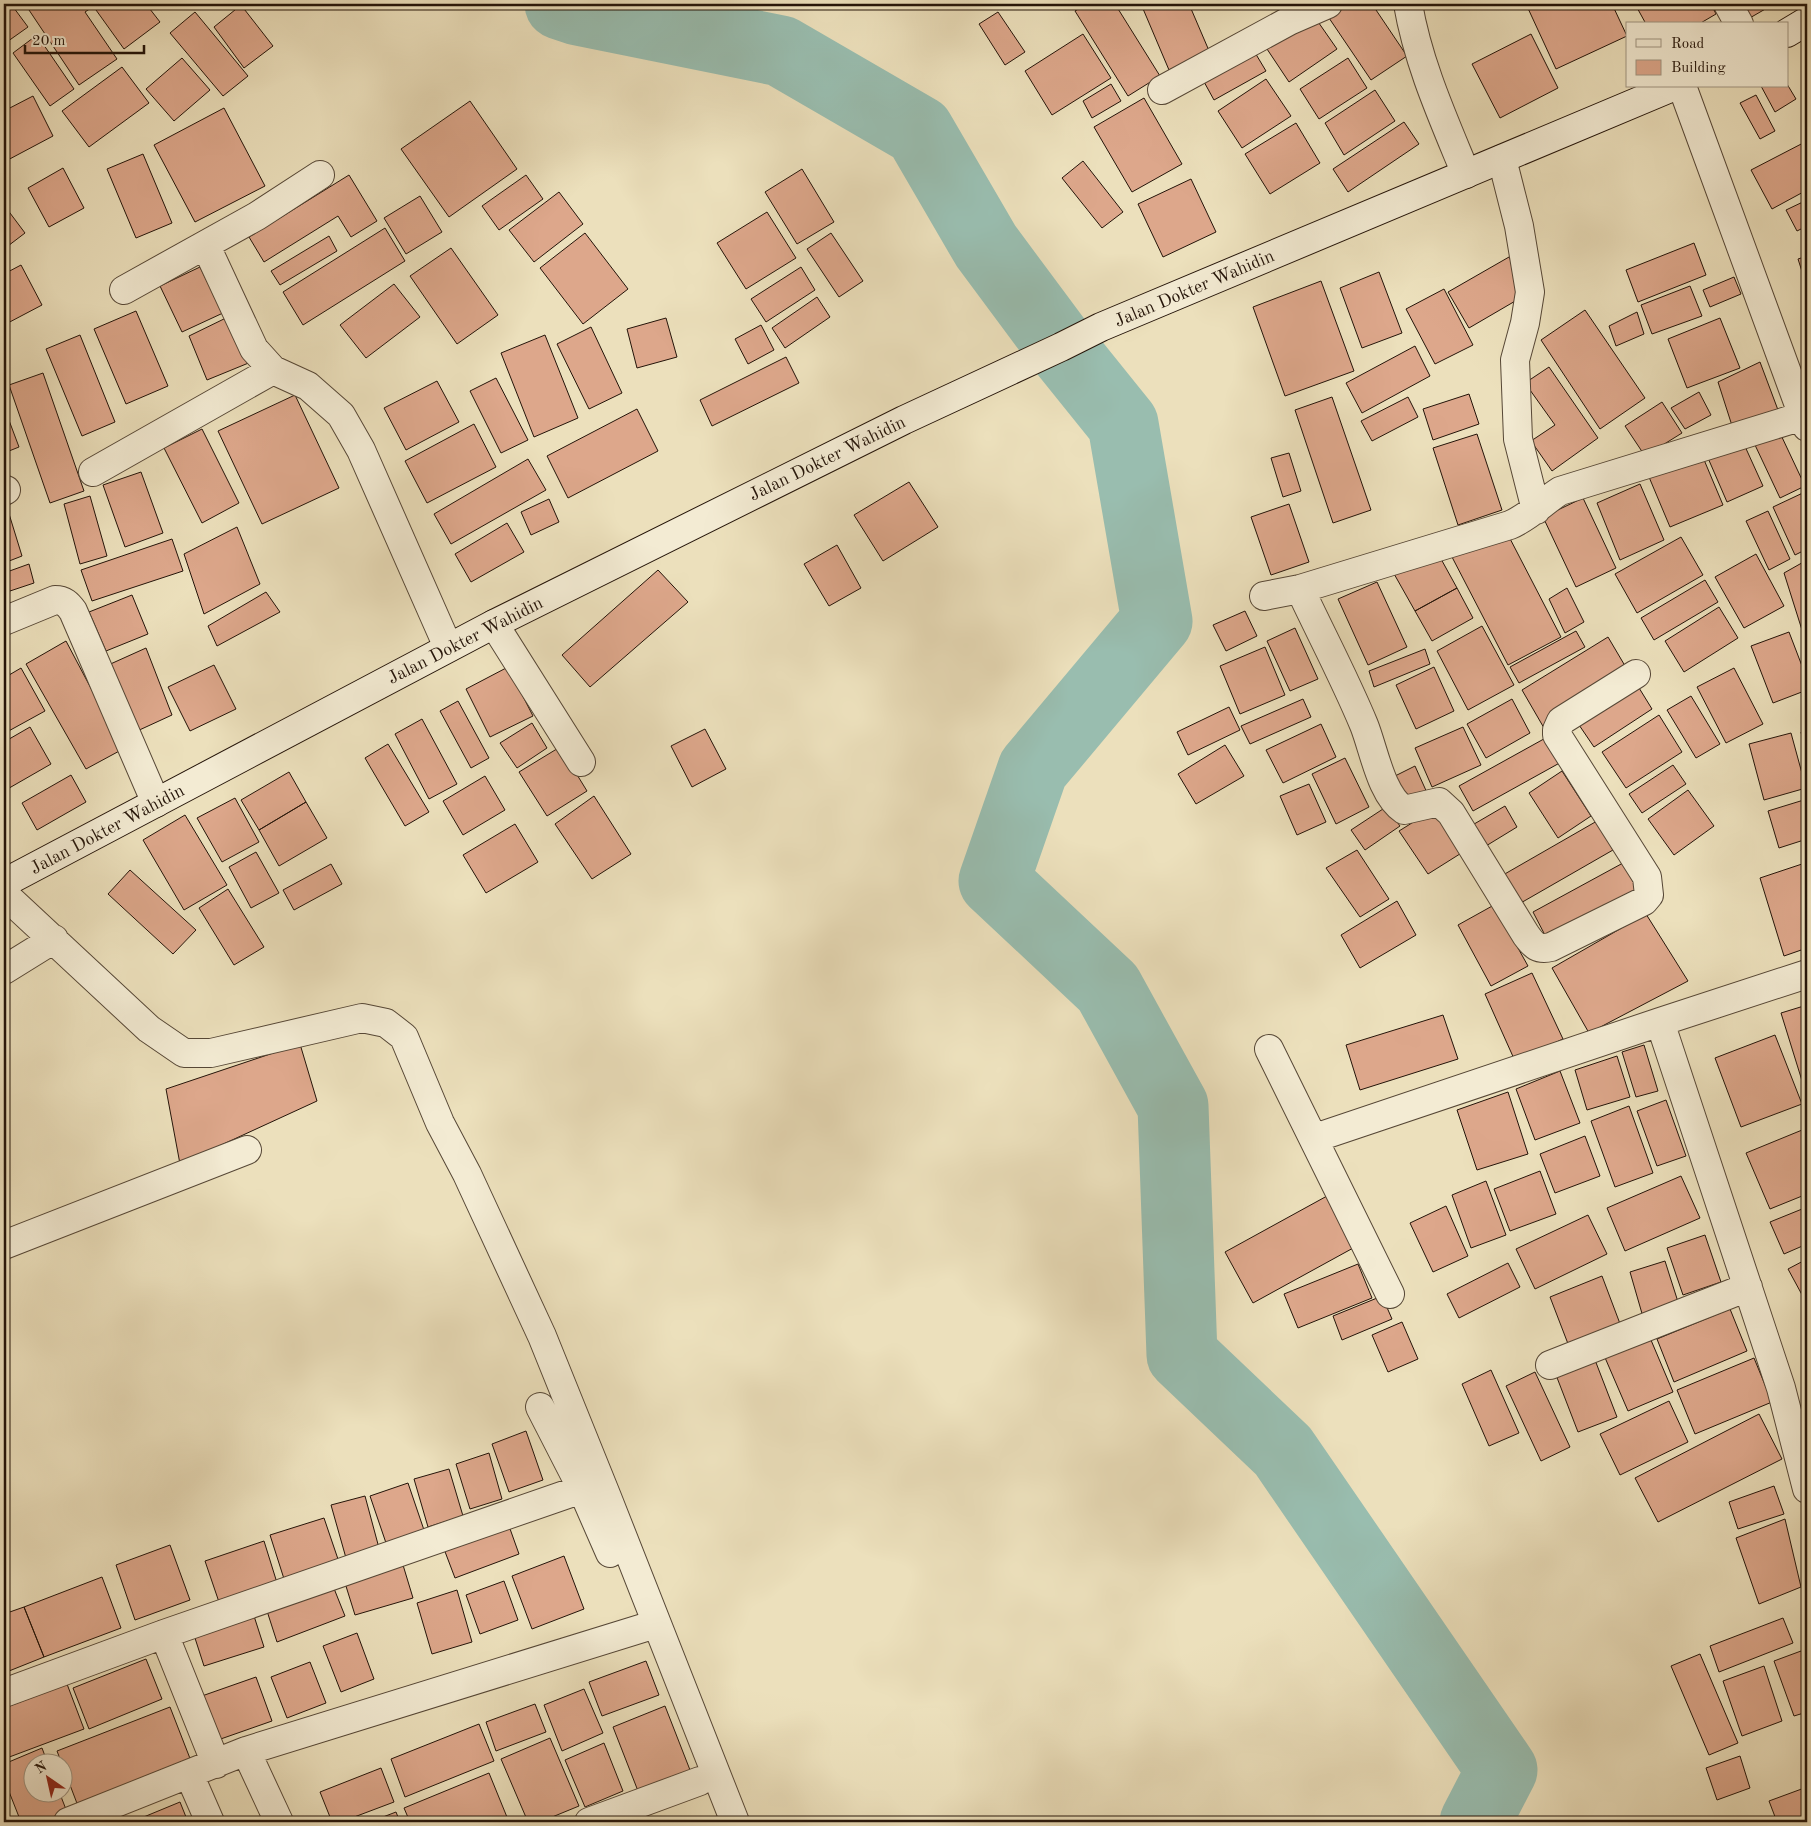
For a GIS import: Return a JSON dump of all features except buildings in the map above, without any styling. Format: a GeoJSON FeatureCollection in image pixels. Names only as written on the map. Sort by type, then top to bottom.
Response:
{"type":"FeatureCollection","features":[{"type":"Feature","properties":{"kind":"street"},"geometry":{"type":"LineString","coordinates":[[1162,90],[1289,21],[1328,4]]}},
{"type":"Feature","properties":{"kind":"street"},"geometry":{"type":"LineString","coordinates":[[1408,4],[1412,27],[1430,84],[1466,174]]}},
{"type":"Feature","properties":{"kind":"street"},"geometry":{"type":"LineString","coordinates":[[1728,4],[1738,22]]}},
{"type":"Feature","properties":{"kind":"street"},"geometry":{"type":"LineString","coordinates":[[1788,32],[1807,21]]}},
{"type":"Feature","properties":{"kind":"street","name":"Jalan Dokter Wahidin"},"geometry":{"type":"LineString","coordinates":[[4,883],[448,647],[904,420],[1101,327],[1670,88]]}},
{"type":"Feature","properties":{"kind":"street"},"geometry":{"type":"LineString","coordinates":[[1264,596],[1300,589],[1510,525],[1520,521],[1536,510],[1544,501],[1560,491],[1805,422],[1683,88]]}},
{"type":"Feature","properties":{"kind":"street"},"geometry":{"type":"LineString","coordinates":[[1502,159],[1519,226],[1530,292],[1525,323],[1515,360],[1518,439],[1536,510]]}},
{"type":"Feature","properties":{"kind":"street"},"geometry":{"type":"LineString","coordinates":[[124,290],[258,216],[320,175]]}},
{"type":"Feature","properties":{"kind":"street"},"geometry":{"type":"LineString","coordinates":[[206,246],[254,349],[273,370],[308,386],[341,415],[361,450],[448,647]]}},
{"type":"Feature","properties":{"kind":"street"},"geometry":{"type":"LineString","coordinates":[[93,472],[273,370]]}},
{"type":"Feature","properties":{"kind":"street"},"geometry":{"type":"LineString","coordinates":[[1300,589],[1364,725],[1381,775],[1397,805],[1404,810],[1439,802],[1451,812],[1526,935],[1536,946],[1542,949],[1551,947],[1644,901],[1650,895],[1647,877],[1557,735],[1561,722],[1636,674]]}},
{"type":"Feature","properties":{"kind":"street"},"geometry":{"type":"LineString","coordinates":[[4,621],[55,600],[61,600],[68,604],[73,611],[156,803]]}},
{"type":"Feature","properties":{"kind":"street"},"geometry":{"type":"LineString","coordinates":[[494,624],[581,762]]}},
{"type":"Feature","properties":{"kind":"street"},"geometry":{"type":"LineString","coordinates":[[4,894],[149,1029],[184,1053],[211,1053],[362,1018],[386,1023],[404,1037],[440,1123],[467,1174],[542,1336],[735,1822]]}},
{"type":"Feature","properties":{"kind":"street"},"geometry":{"type":"LineString","coordinates":[[4,970],[54,940]]}},
{"type":"Feature","properties":{"kind":"street"},"geometry":{"type":"LineString","coordinates":[[1315,1138],[1807,974]]}},
{"type":"Feature","properties":{"kind":"street"},"geometry":{"type":"LineString","coordinates":[[1660,1022],[1781,1388],[1806,1479]]}},
{"type":"Feature","properties":{"kind":"street"},"geometry":{"type":"LineString","coordinates":[[1269,1049],[1315,1138],[1390,1294]]}},
{"type":"Feature","properties":{"kind":"street"},"geometry":{"type":"LineString","coordinates":[[4,1245],[247,1150]]}},
{"type":"Feature","properties":{"kind":"street"},"geometry":{"type":"LineString","coordinates":[[1550,1365],[1748,1287]]}},
{"type":"Feature","properties":{"kind":"street"},"geometry":{"type":"LineString","coordinates":[[540,1407],[582,1489],[643,1628],[706,1790],[589,1822]]}},
{"type":"Feature","properties":{"kind":"street"},"geometry":{"type":"LineString","coordinates":[[4,1693],[164,1634],[582,1489]]}},
{"type":"Feature","properties":{"kind":"street"},"geometry":{"type":"LineString","coordinates":[[68,1822],[246,1751],[643,1628]]}},
{"type":"Feature","properties":{"kind":"street"},"geometry":{"type":"LineString","coordinates":[[164,1634],[216,1764]]}},
{"type":"Feature","properties":{"kind":"street"},"geometry":{"type":"LineString","coordinates":[[246,1751],[279,1822]]}},
{"type":"Feature","properties":{"kind":"street"},"geometry":{"type":"LineString","coordinates":[[189,1774],[210,1822]]}},
{"type":"Feature","properties":{"kind":"waterway"},"geometry":{"type":"LineString","coordinates":[[560,4],[578,10],[781,51],[919,131],[986,246],[1061,347],[1123,424],[1157,621],[1033,769],[994,881],[1108,988],[1173,1106],[1182,1355],[1283,1451],[1502,1770],[1475,1822]]}}]}
